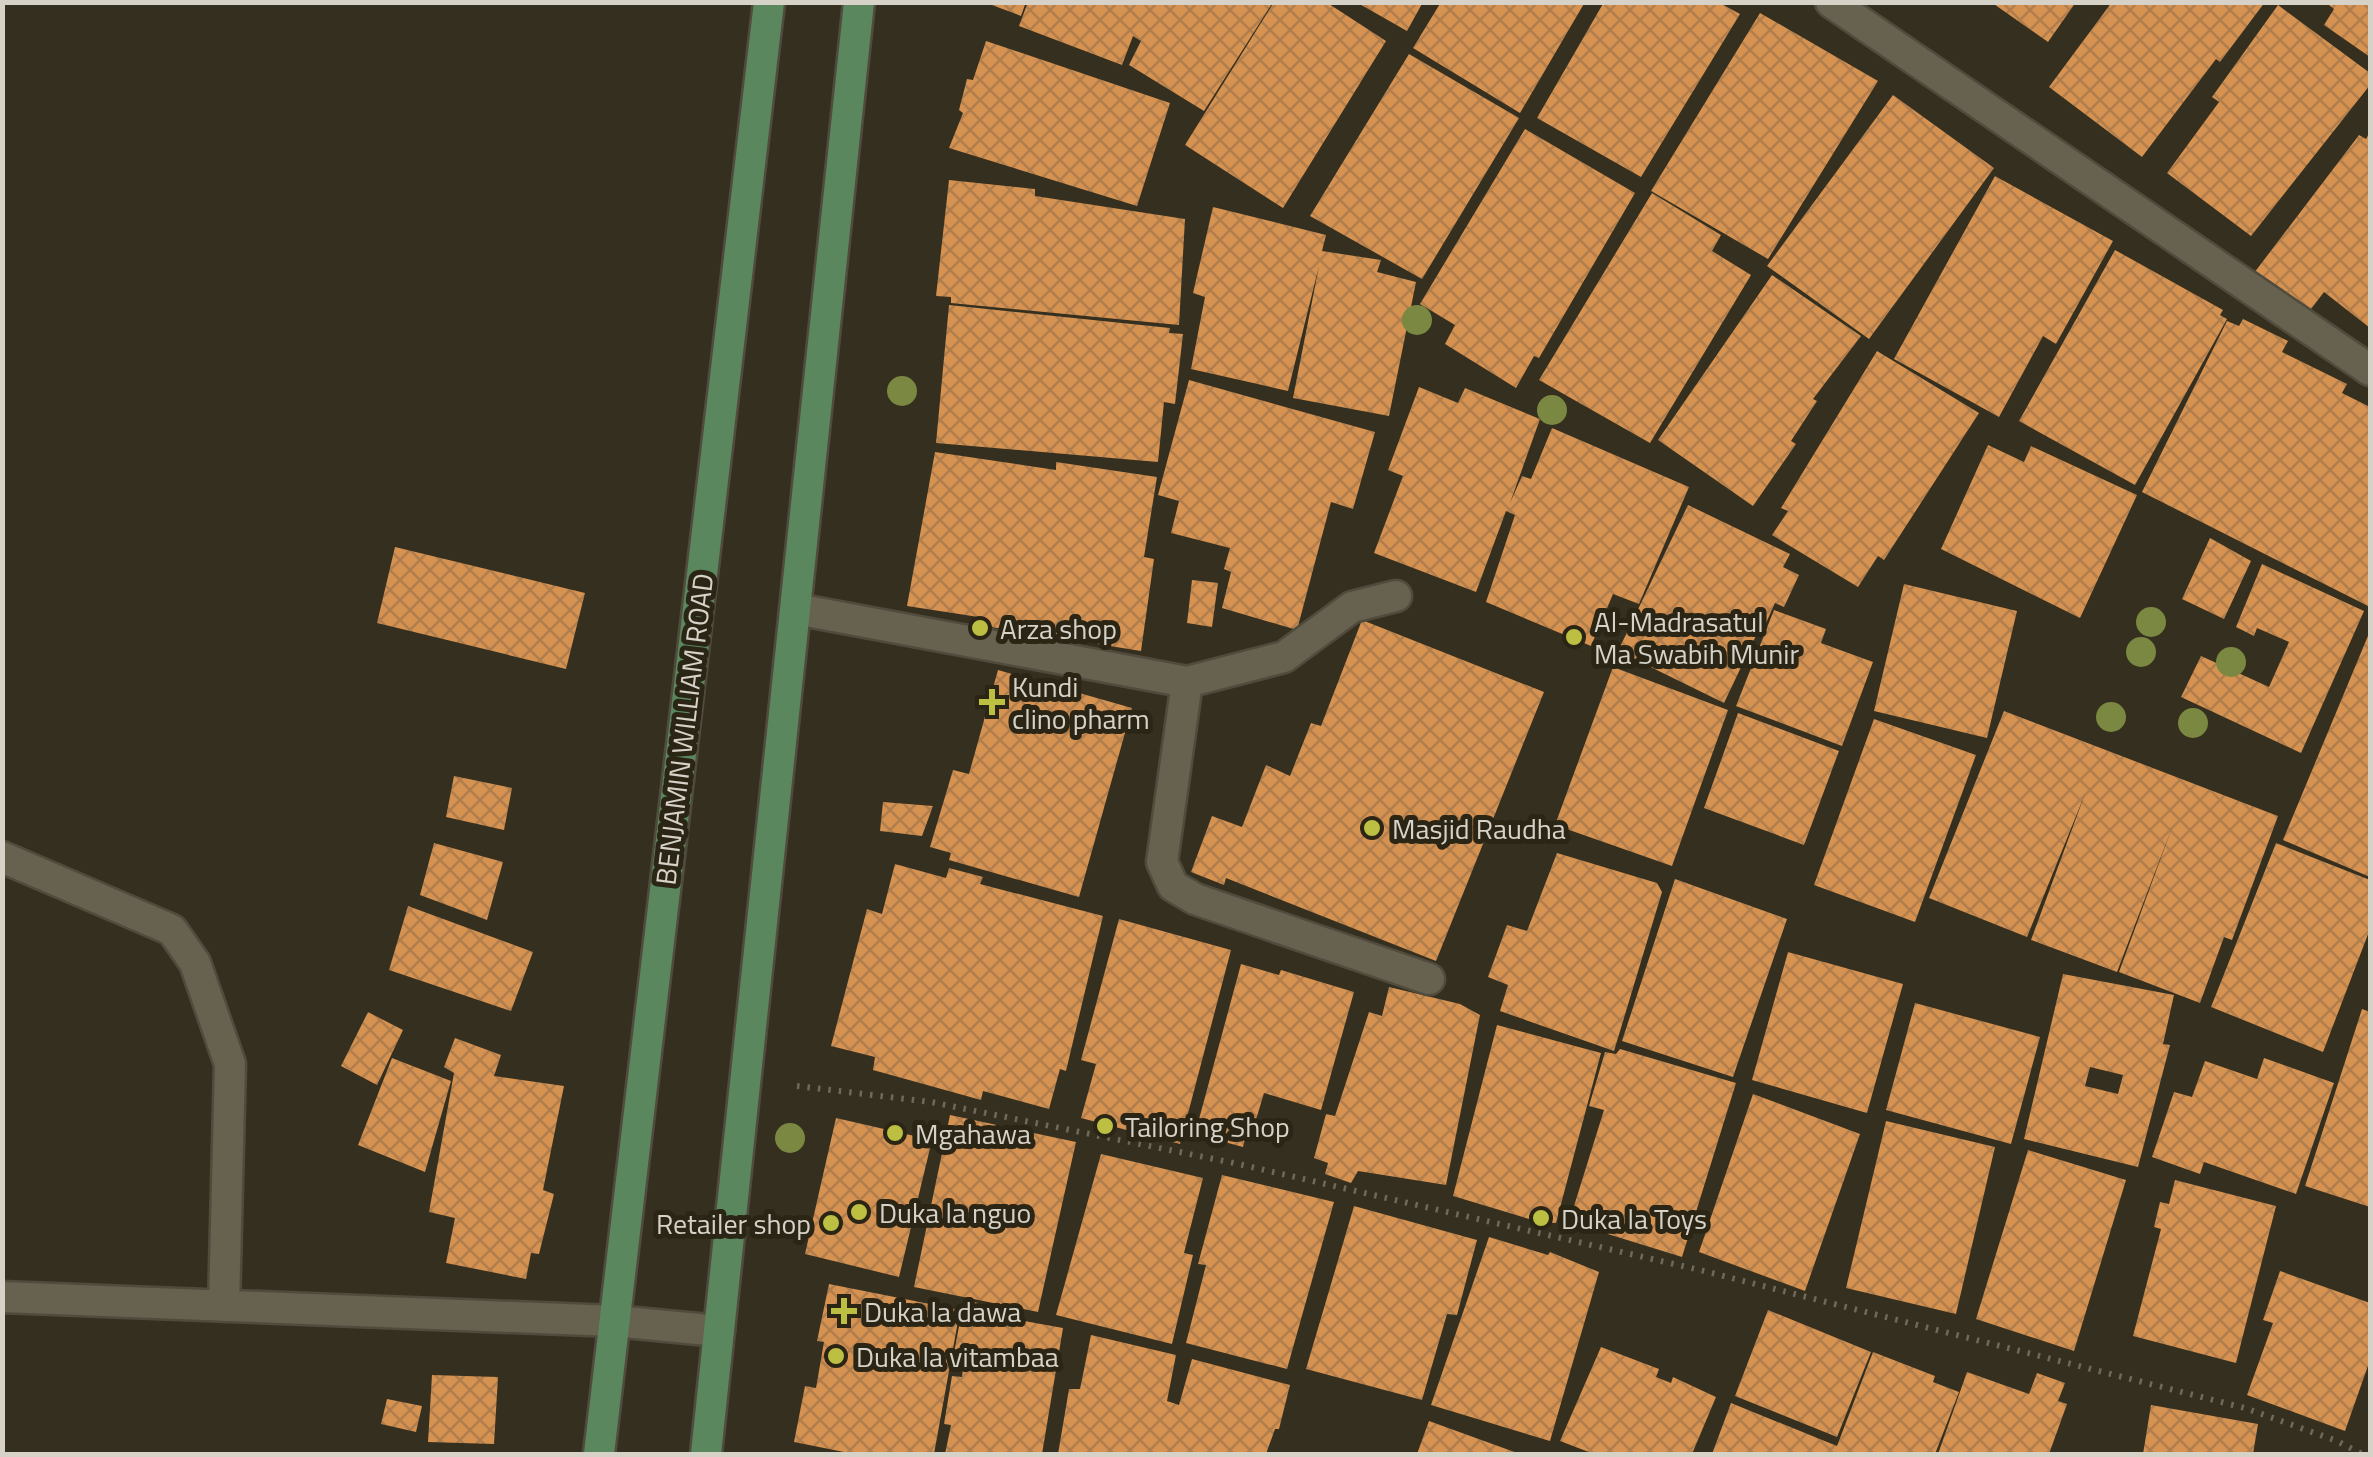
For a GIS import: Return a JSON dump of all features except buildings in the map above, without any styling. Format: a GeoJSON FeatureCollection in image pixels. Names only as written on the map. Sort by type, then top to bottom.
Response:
{"type":"FeatureCollection","features":[{"type":"Feature","properties":{"kind":"main road","name":"BENJAMIN WILLIAM ROAD"},"geometry":{"type":"LineString","coordinates":[[598,1454],[768,2]]}},
{"type":"Feature","properties":{"kind":"main road"},"geometry":{"type":"LineString","coordinates":[[706,1454],[860,2]]}},
{"type":"Feature","properties":{"kind":"street"},"geometry":{"type":"LineString","coordinates":[[1830,2],[2370,370]]}},
{"type":"Feature","properties":{"kind":"street"},"geometry":{"type":"LineString","coordinates":[[796,609],[1187,682],[1284,657],[1352,607],[1396,596]]}},
{"type":"Feature","properties":{"kind":"street"},"geometry":{"type":"LineString","coordinates":[[1187,682],[1162,862],[1173,886],[1194,899],[1429,979]]}},
{"type":"Feature","properties":{"kind":"street"},"geometry":{"type":"LineString","coordinates":[[2,857],[172,930],[196,964],[230,1064],[224,1306]]}},
{"type":"Feature","properties":{"kind":"street"},"geometry":{"type":"LineString","coordinates":[[2,1297],[614,1321],[719,1332]]}},
{"type":"Feature","properties":{"kind":"path"},"geometry":{"type":"LineString","coordinates":[[746,1080],[931,1102],[1140,1144],[1700,1270],[2244,1408],[2337,1441],[2362,1454]]}},
{"type":"Feature","properties":{"kind":"place","name":"Arza shop"},"geometry":{"type":"Point","coordinates":[980,628]}},
{"type":"Feature","properties":{"kind":"place","name":"Al-Madrasatul Ma Swabih Munir"},"geometry":{"type":"Point","coordinates":[1574,637]}},
{"type":"Feature","properties":{"kind":"place","name":"Kundi clino pharm"},"geometry":{"type":"Point","coordinates":[992,702]}},
{"type":"Feature","properties":{"kind":"place","name":"Masjid Raudha"},"geometry":{"type":"Point","coordinates":[1372,828]}},
{"type":"Feature","properties":{"kind":"place","name":"Tailoring Shop"},"geometry":{"type":"Point","coordinates":[1105,1126]}},
{"type":"Feature","properties":{"kind":"place","name":"Mgahawa"},"geometry":{"type":"Point","coordinates":[895,1133]}},
{"type":"Feature","properties":{"kind":"place","name":"Duka la nguo"},"geometry":{"type":"Point","coordinates":[859,1212]}},
{"type":"Feature","properties":{"kind":"place","name":"Duka la Toys"},"geometry":{"type":"Point","coordinates":[1541,1218]}},
{"type":"Feature","properties":{"kind":"place","name":"Retailer shop"},"geometry":{"type":"Point","coordinates":[831,1223]}},
{"type":"Feature","properties":{"kind":"place","name":"Duka la dawa"},"geometry":{"type":"Point","coordinates":[844,1311]}},
{"type":"Feature","properties":{"kind":"place","name":"Duka la vitambaa"},"geometry":{"type":"Point","coordinates":[836,1356]}}]}
